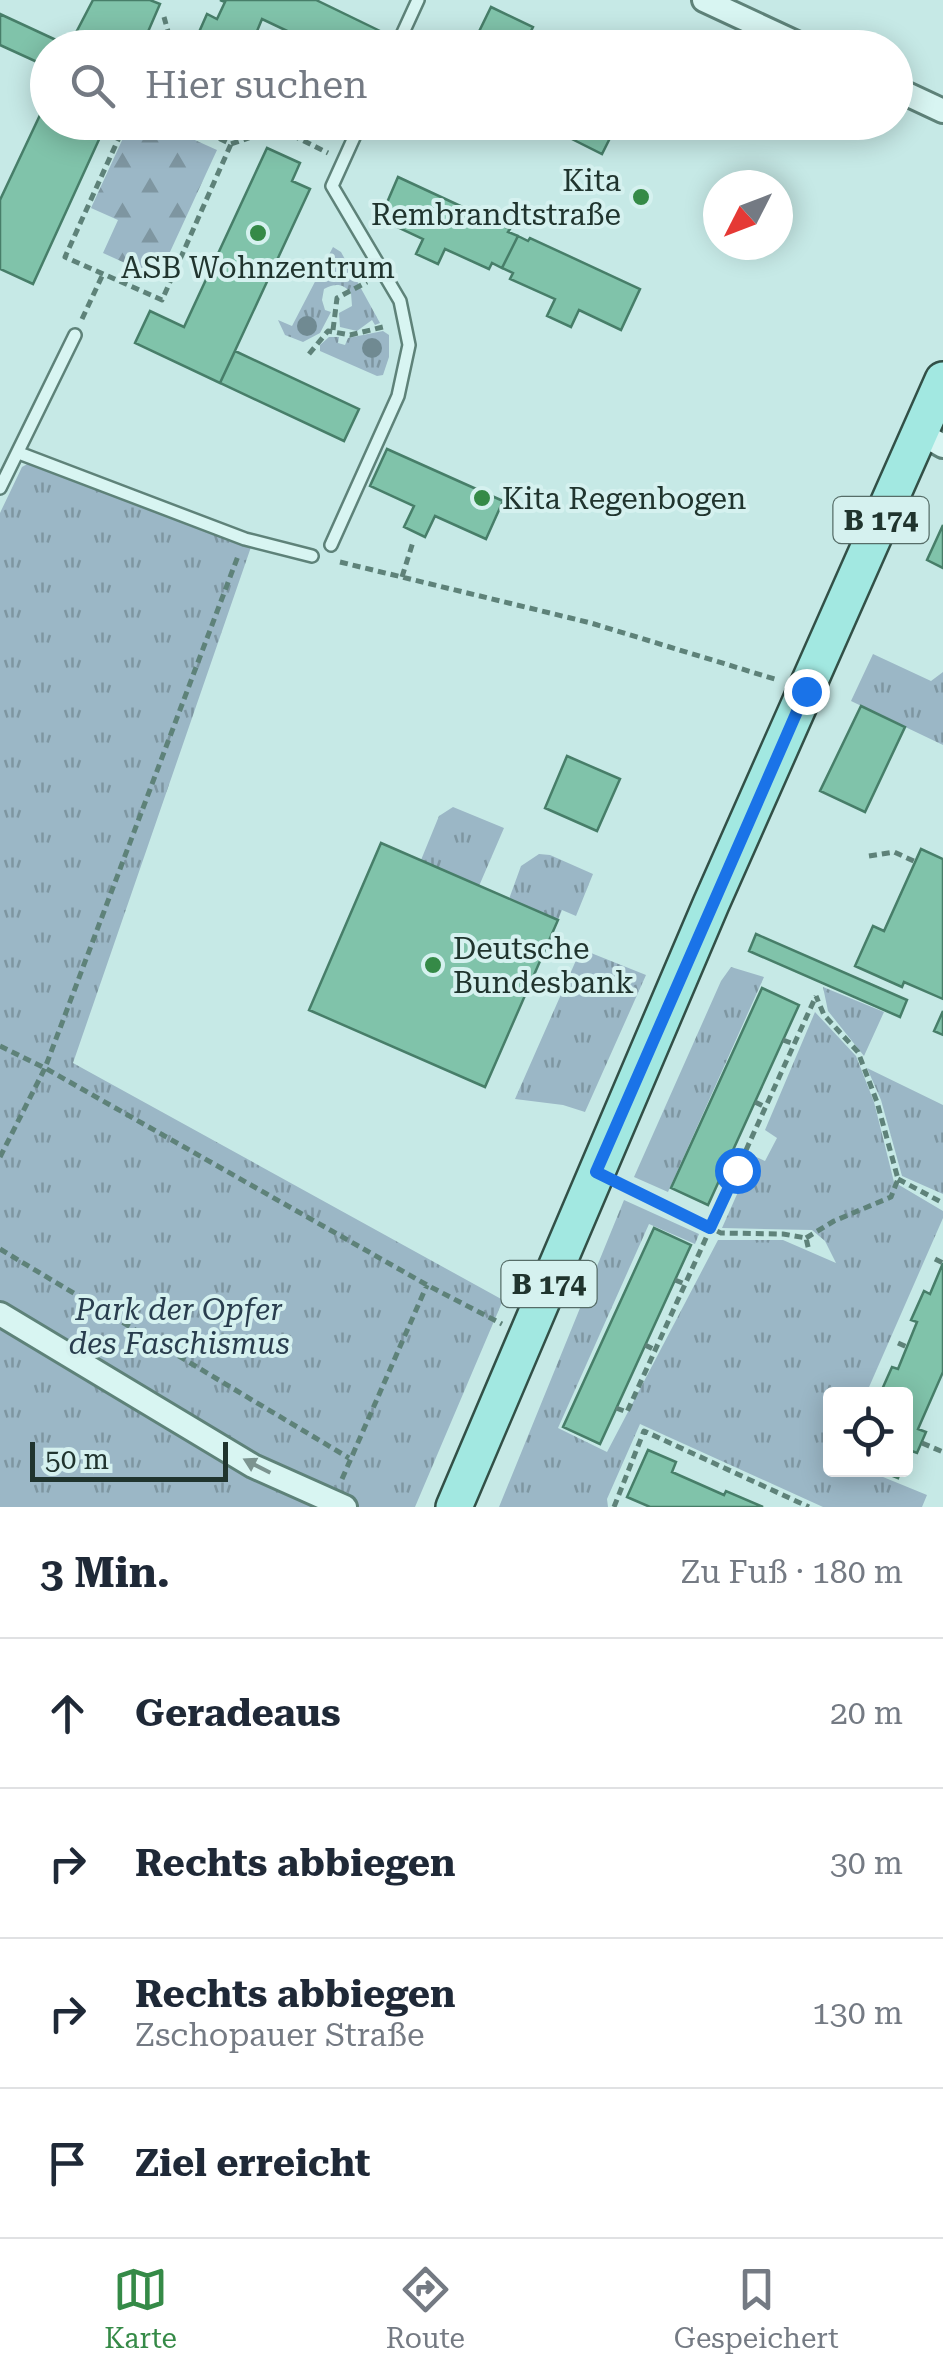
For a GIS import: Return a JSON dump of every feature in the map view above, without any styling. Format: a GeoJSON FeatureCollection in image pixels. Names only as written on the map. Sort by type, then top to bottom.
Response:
{"type":"FeatureCollection","features":[{"type":"Feature","properties":{"kind":"main road"},"geometry":{"type":"LineString","coordinates":[[931,440],[943,380]]}},
{"type":"Feature","properties":{"kind":"main road","name":"B 174"},"geometry":{"type":"LineString","coordinates":[[454,1507],[596,1172],[931,440]]}},
{"type":"Feature","properties":{"kind":"street"},"geometry":{"type":"LineString","coordinates":[[704,0],[768,30]]}},
{"type":"Feature","properties":{"kind":"street"},"geometry":{"type":"LineString","coordinates":[[913,97],[943,111]]}},
{"type":"Feature","properties":{"kind":"street"},"geometry":{"type":"LineString","coordinates":[[0,1314],[253,1466],[340,1504]]}},
{"type":"Feature","properties":{"kind":"lane"},"geometry":{"type":"LineString","coordinates":[[404,30],[418,0]]}},
{"type":"Feature","properties":{"kind":"lane"},"geometry":{"type":"LineString","coordinates":[[331,545],[398,396],[409,345],[400,301],[332,186],[354,140]]}},
{"type":"Feature","properties":{"kind":"lane"},"geometry":{"type":"LineString","coordinates":[[0,488],[74,335]]}},
{"type":"Feature","properties":{"kind":"lane"},"geometry":{"type":"LineString","coordinates":[[20,453],[245,539],[312,556]]}},
{"type":"Feature","properties":{"kind":"path"},"geometry":{"type":"LineString","coordinates":[[164,17],[167,30]]}},
{"type":"Feature","properties":{"kind":"path"},"geometry":{"type":"LineString","coordinates":[[118,140],[65,256],[162,300],[232,144]]}},
{"type":"Feature","properties":{"kind":"path"},"geometry":{"type":"LineString","coordinates":[[223,140],[232,144],[244,140]]}},
{"type":"Feature","properties":{"kind":"path"},"geometry":{"type":"LineString","coordinates":[[302,140],[344,161]]}},
{"type":"Feature","properties":{"kind":"path"},"geometry":{"type":"LineString","coordinates":[[74,335],[104,274]]}},
{"type":"Feature","properties":{"kind":"path"},"geometry":{"type":"LineString","coordinates":[[333,330],[338,298],[349,290]]}},
{"type":"Feature","properties":{"kind":"path"},"geometry":{"type":"LineString","coordinates":[[309,354],[319,339],[333,330],[350,334],[404,322]]}},
{"type":"Feature","properties":{"kind":"path"},"geometry":{"type":"LineString","coordinates":[[0,1156],[45,1068],[245,539]]}},
{"type":"Feature","properties":{"kind":"path"},"geometry":{"type":"LineString","coordinates":[[402,577],[413,542]]}},
{"type":"Feature","properties":{"kind":"path"},"geometry":{"type":"LineString","coordinates":[[312,556],[591,623],[786,682]]}},
{"type":"Feature","properties":{"kind":"path"},"geometry":{"type":"LineString","coordinates":[[869,856],[894,852],[916,862]]}},
{"type":"Feature","properties":{"kind":"path"},"geometry":{"type":"LineString","coordinates":[[596,1172],[710,1228],[721,1234],[806,1238],[890,1196],[898,1179],[877,1102],[858,1052],[824,1014],[816,996],[710,1228],[627,1412],[616,1408]]}},
{"type":"Feature","properties":{"kind":"path"},"geometry":{"type":"LineString","coordinates":[[783,1040],[794,1044]]}},
{"type":"Feature","properties":{"kind":"path"},"geometry":{"type":"LineString","coordinates":[[0,1046],[427,1286],[527,1336]]}},
{"type":"Feature","properties":{"kind":"path"},"geometry":{"type":"LineString","coordinates":[[754,1102],[766,1107]]}},
{"type":"Feature","properties":{"kind":"path"},"geometry":{"type":"LineString","coordinates":[[726,1165],[737,1170]]}},
{"type":"Feature","properties":{"kind":"path"},"geometry":{"type":"LineString","coordinates":[[898,1179],[943,1203]]}},
{"type":"Feature","properties":{"kind":"path"},"geometry":{"type":"LineString","coordinates":[[806,1238],[809,1251]]}},
{"type":"Feature","properties":{"kind":"path"},"geometry":{"type":"LineString","coordinates":[[0,1249],[349,1458]]}},
{"type":"Feature","properties":{"kind":"path"},"geometry":{"type":"LineString","coordinates":[[935,1260],[943,1263]]}},
{"type":"Feature","properties":{"kind":"path"},"geometry":{"type":"LineString","coordinates":[[674,1280],[685,1284]]}},
{"type":"Feature","properties":{"kind":"path"},"geometry":{"type":"LineString","coordinates":[[340,1504],[349,1458],[427,1286]]}},
{"type":"Feature","properties":{"kind":"path"},"geometry":{"type":"LineString","coordinates":[[898,1342],[907,1347]]}},
{"type":"Feature","properties":{"kind":"path"},"geometry":{"type":"LineString","coordinates":[[645,1345],[655,1350]]}},
{"type":"Feature","properties":{"kind":"path"},"geometry":{"type":"LineString","coordinates":[[614,1507],[644,1431],[809,1507]]}},
{"type":"Feature","properties":{"kind":"path"},"geometry":{"type":"LineString","coordinates":[[922,1443],[943,1452]]}},
{"type":"Feature","properties":{"kind":"green space"},"geometry":{"type":"Polygon","coordinates":[[[122,140],[195,140],[217,150],[158,278],[103,253],[118,220],[91,208],[122,140]]]}},
{"type":"Feature","properties":{"kind":"green space"},"geometry":{"type":"Polygon","coordinates":[[[333,247],[341,252],[380,323],[375,325],[372,320],[357,331],[340,327],[339,313],[352,306],[351,293],[335,285],[324,289],[325,310],[331,312],[320,333],[303,342],[285,335],[278,320],[292,326],[333,247]]]}},
{"type":"Feature","properties":{"kind":"green space"},"geometry":{"type":"Polygon","coordinates":[[[383,331],[389,335],[389,357],[383,375],[377,376],[320,351],[320,345],[329,337],[339,337],[338,343],[345,345],[348,338],[383,331]]]}},
{"type":"Feature","properties":{"kind":"green space","name":"Park der Opfer des Faschismus"},"geometry":{"type":"Polygon","coordinates":[[[29,463],[251,547],[73,1063],[503,1300],[415,1507],[0,1507],[0,513],[22,467],[29,463]]]}},
{"type":"Feature","properties":{"kind":"green space"},"geometry":{"type":"Polygon","coordinates":[[[873,654],[931,681],[943,672],[943,745],[851,701],[873,654]]]}},
{"type":"Feature","properties":{"kind":"green space"},"geometry":{"type":"Polygon","coordinates":[[[453,807],[504,828],[479,886],[421,860],[439,816],[453,807]]]}},
{"type":"Feature","properties":{"kind":"green space"},"geometry":{"type":"Polygon","coordinates":[[[539,854],[593,874],[576,916],[562,910],[558,920],[509,899],[521,866],[539,854]]]}},
{"type":"Feature","properties":{"kind":"green space"},"geometry":{"type":"Polygon","coordinates":[[[581,949],[646,975],[585,1112],[515,1099],[581,949]]]}},
{"type":"Feature","properties":{"kind":"green space"},"geometry":{"type":"Polygon","coordinates":[[[731,967],[764,977],[668,1192],[634,1177],[721,981],[731,967]]]}},
{"type":"Feature","properties":{"kind":"green space"},"geometry":{"type":"Polygon","coordinates":[[[823,987],[884,1012],[864,1056],[828,1011],[823,987]]]}},
{"type":"Feature","properties":{"kind":"green space"},"geometry":{"type":"Polygon","coordinates":[[[815,1012],[856,1056],[874,1102],[894,1182],[943,1211],[869,1387],[823,1387],[823,1477],[883,1477],[927,1495],[922,1507],[823,1507],[640,1424],[607,1499],[608,1507],[499,1507],[624,1200],[699,1234],[695,1244],[649,1224],[558,1428],[607,1452],[718,1240],[783,1240],[836,1263],[825,1241],[812,1230],[722,1228],[754,1156],[765,1161],[777,1138],[765,1130],[815,1012]]]}},
{"type":"Feature","properties":{"kind":"green space"},"geometry":{"type":"Polygon","coordinates":[[[867,1068],[943,1105],[943,1194],[902,1176],[881,1100],[867,1068]]]}},
{"type":"Feature","properties":{"kind":"building"},"geometry":{"type":"Polygon","coordinates":[[[93,0],[150,0],[160,4],[149,30],[77,30],[93,0]]]}},
{"type":"Feature","properties":{"kind":"building"},"geometry":{"type":"Polygon","coordinates":[[[220,0],[316,0],[378,30],[285,30],[262,19],[257,30],[200,30],[207,14],[217,19],[225,2],[220,0]]]}},
{"type":"Feature","properties":{"kind":"building"},"geometry":{"type":"Polygon","coordinates":[[[491,7],[533,27],[532,30],[480,30],[491,7]]]}},
{"type":"Feature","properties":{"kind":"building"},"geometry":{"type":"Polygon","coordinates":[[[0,14],[34,30],[30,30],[30,59],[0,45],[0,14]]]}},
{"type":"Feature","properties":{"kind":"building"},"geometry":{"type":"Polygon","coordinates":[[[30,136],[30,140],[99,140],[33,284],[0,269],[0,200],[30,136]]]}},
{"type":"Feature","properties":{"kind":"building"},"geometry":{"type":"Polygon","coordinates":[[[574,140],[609,140],[602,154],[574,140]]]}},
{"type":"Feature","properties":{"kind":"building","name":"ASB Wohnzentrum"},"geometry":{"type":"Polygon","coordinates":[[[267,148],[300,163],[292,181],[310,189],[220,383],[135,343],[150,311],[184,327],[267,148]]]}},
{"type":"Feature","properties":{"kind":"building"},"geometry":{"type":"Polygon","coordinates":[[[398,177],[518,236],[502,268],[492,263],[489,269],[445,249],[438,264],[416,254],[423,239],[380,219],[398,177]]]}},
{"type":"Feature","properties":{"kind":"building"},"geometry":{"type":"Polygon","coordinates":[[[518,236],[640,289],[621,330],[579,310],[571,327],[547,316],[555,299],[510,279],[513,273],[502,268],[518,236]]]}},
{"type":"Feature","properties":{"kind":"building"},"geometry":{"type":"Polygon","coordinates":[[[235,351],[359,409],[344,441],[220,383],[235,351]]]}},
{"type":"Feature","properties":{"kind":"building"},"geometry":{"type":"Polygon","coordinates":[[[387,449],[503,501],[486,539],[435,516],[425,537],[404,527],[414,506],[370,486],[387,449]]]}},
{"type":"Feature","properties":{"kind":"building"},"geometry":{"type":"Polygon","coordinates":[[[943,525],[943,568],[927,560],[943,525]]]}},
{"type":"Feature","properties":{"kind":"building"},"geometry":{"type":"Polygon","coordinates":[[[861,706],[905,727],[865,812],[820,791],[861,706]]]}},
{"type":"Feature","properties":{"kind":"building"},"geometry":{"type":"Polygon","coordinates":[[[567,756],[620,779],[597,831],[545,808],[567,756]]]}},
{"type":"Feature","properties":{"kind":"building","name":"Deutsche Bundesbank"},"geometry":{"type":"Polygon","coordinates":[[[381,843],[558,920],[485,1087],[309,1010],[381,843]]]}},
{"type":"Feature","properties":{"kind":"building"},"geometry":{"type":"Polygon","coordinates":[[[921,849],[943,859],[943,999],[904,982],[902,987],[855,966],[873,926],[884,931],[921,849]]]}},
{"type":"Feature","properties":{"kind":"building"},"geometry":{"type":"Polygon","coordinates":[[[756,934],[907,1000],[900,1017],[749,951],[756,934]]]}},
{"type":"Feature","properties":{"kind":"building"},"geometry":{"type":"Polygon","coordinates":[[[762,988],[799,1005],[708,1205],[671,1188],[762,988]]]}},
{"type":"Feature","properties":{"kind":"building"},"geometry":{"type":"Polygon","coordinates":[[[943,1011],[943,1035],[934,1031],[943,1011]]]}},
{"type":"Feature","properties":{"kind":"building"},"geometry":{"type":"Polygon","coordinates":[[[654,1228],[691,1245],[600,1444],[563,1427],[654,1228]]]}},
{"type":"Feature","properties":{"kind":"building"},"geometry":{"type":"Polygon","coordinates":[[[943,1263],[943,1372],[918,1429],[926,1432],[917,1453],[913,1452],[913,1387],[883,1387],[892,1367],[898,1369],[917,1322],[911,1320],[924,1291],[930,1294],[943,1263]]]}},
{"type":"Feature","properties":{"kind":"building"},"geometry":{"type":"Polygon","coordinates":[[[648,1450],[676,1462],[672,1472],[763,1507],[650,1507],[627,1497],[648,1450]]]}},
{"type":"Feature","properties":{"kind":"place","name":"Kita Rembrandtstraße"},"geometry":{"type":"Point","coordinates":[641,197]}},
{"type":"Feature","properties":{"kind":"place","name":"ASB Wohnzentrum"},"geometry":{"type":"Point","coordinates":[258,233]}},
{"type":"Feature","properties":{"kind":"place","name":"Kita Regenbogen"},"geometry":{"type":"Point","coordinates":[482,498]}},
{"type":"Feature","properties":{"kind":"place","name":"Deutsche Bundesbank"},"geometry":{"type":"Point","coordinates":[433,965]}},
{"type":"Feature","properties":{"kind":"route"},"geometry":{"type":"LineString","coordinates":[[737,1170],[710,1228],[596,1172],[806,691]]}}]}
